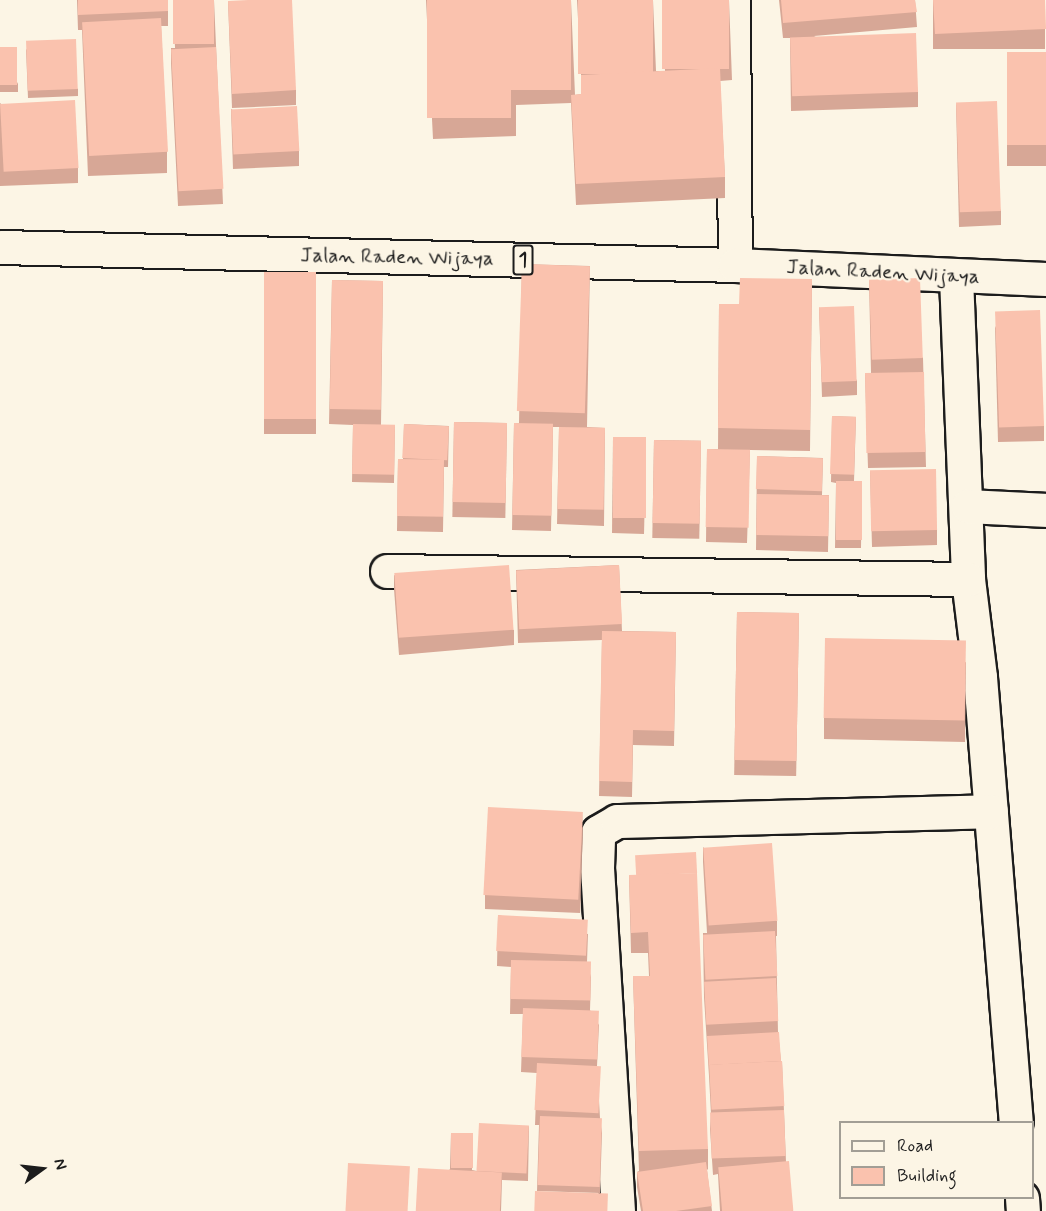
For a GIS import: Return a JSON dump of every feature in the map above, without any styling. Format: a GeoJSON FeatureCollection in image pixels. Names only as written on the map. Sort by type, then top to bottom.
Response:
{"type":"FeatureCollection","features":[{"type":"Feature","properties":{"kind":"main road"},"geometry":{"type":"LineString","coordinates":[[733,0],[735,265]]}},
{"type":"Feature","properties":{"kind":"main road","name":"Jalan Raden Wijaya"},"geometry":{"type":"LineString","coordinates":[[0,247],[735,265],[956,277],[1046,279]]}},
{"type":"Feature","properties":{"kind":"main road"},"geometry":{"type":"LineString","coordinates":[[956,277],[968,506],[968,579],[991,811],[1016,1121]]}},
{"type":"Feature","properties":{"kind":"main road"},"geometry":{"type":"LineString","coordinates":[[968,506],[1046,510]]}},
{"type":"Feature","properties":{"kind":"main road"},"geometry":{"type":"LineString","coordinates":[[387,571],[968,579]]}},
{"type":"Feature","properties":{"kind":"main road"},"geometry":{"type":"LineString","coordinates":[[618,1211],[597,868],[598,832],[617,821],[991,811]]}},
{"type":"Feature","properties":{"kind":"building"},"geometry":{"type":"Polygon","coordinates":[[[78,0],[168,0],[168,11],[78,15],[78,0]]]}},
{"type":"Feature","properties":{"kind":"building"},"geometry":{"type":"Polygon","coordinates":[[[173,0],[214,0],[214,44],[173,44],[173,0]]]}},
{"type":"Feature","properties":{"kind":"building"},"geometry":{"type":"Polygon","coordinates":[[[292,0],[296,90],[232,94],[228,1],[292,0]]]}},
{"type":"Feature","properties":{"kind":"building"},"geometry":{"type":"Polygon","coordinates":[[[427,0],[511,0],[511,118],[427,118],[427,0]]]}},
{"type":"Feature","properties":{"kind":"building"},"geometry":{"type":"Polygon","coordinates":[[[511,0],[571,0],[571,90],[511,90],[511,0]]]}},
{"type":"Feature","properties":{"kind":"building"},"geometry":{"type":"Polygon","coordinates":[[[578,0],[653,0],[653,74],[578,74],[578,0]]]}},
{"type":"Feature","properties":{"kind":"building"},"geometry":{"type":"Polygon","coordinates":[[[662,0],[729,0],[729,69],[662,69],[662,0]]]}},
{"type":"Feature","properties":{"kind":"building"},"geometry":{"type":"Polygon","coordinates":[[[781,0],[915,0],[917,12],[783,23],[781,0]]]}},
{"type":"Feature","properties":{"kind":"building"},"geometry":{"type":"Polygon","coordinates":[[[933,0],[1045,0],[1046,29],[935,34],[933,0]]]}},
{"type":"Feature","properties":{"kind":"building"},"geometry":{"type":"Polygon","coordinates":[[[161,18],[168,152],[89,156],[82,22],[161,18]]]}},
{"type":"Feature","properties":{"kind":"building"},"geometry":{"type":"Polygon","coordinates":[[[916,33],[918,92],[792,96],[790,37],[916,33]]]}},
{"type":"Feature","properties":{"kind":"building"},"geometry":{"type":"Polygon","coordinates":[[[76,39],[78,89],[28,91],[26,41],[76,39]]]}},
{"type":"Feature","properties":{"kind":"building"},"geometry":{"type":"Polygon","coordinates":[[[0,47],[17,47],[17,85],[0,85],[0,47]]]}},
{"type":"Feature","properties":{"kind":"building"},"geometry":{"type":"Polygon","coordinates":[[[216,47],[223,189],[178,191],[171,49],[216,47]]]}},
{"type":"Feature","properties":{"kind":"building"},"geometry":{"type":"Polygon","coordinates":[[[1007,52],[1046,52],[1046,145],[1007,145],[1007,52]]]}},
{"type":"Feature","properties":{"kind":"building"},"geometry":{"type":"Polygon","coordinates":[[[720,68],[725,177],[576,184],[571,95],[581,94],[581,75],[720,68]]]}},
{"type":"Feature","properties":{"kind":"building"},"geometry":{"type":"Polygon","coordinates":[[[75,100],[79,168],[4,172],[0,104],[75,100]]]}},
{"type":"Feature","properties":{"kind":"building"},"geometry":{"type":"Polygon","coordinates":[[[997,101],[1001,211],[960,212],[956,102],[997,101]]]}},
{"type":"Feature","properties":{"kind":"building"},"geometry":{"type":"Polygon","coordinates":[[[297,106],[299,151],[233,154],[231,109],[297,106]]]}},
{"type":"Feature","properties":{"kind":"building"},"geometry":{"type":"Polygon","coordinates":[[[522,264],[590,266],[585,413],[517,411],[522,264]]]}},
{"type":"Feature","properties":{"kind":"building"},"geometry":{"type":"Polygon","coordinates":[[[264,272],[316,272],[316,419],[264,419],[264,272]]]}},
{"type":"Feature","properties":{"kind":"building"},"geometry":{"type":"Polygon","coordinates":[[[740,278],[812,279],[810,430],[718,428],[719,304],[739,304],[740,278]]]}},
{"type":"Feature","properties":{"kind":"building"},"geometry":{"type":"Polygon","coordinates":[[[920,278],[923,358],[872,360],[869,280],[920,278]]]}},
{"type":"Feature","properties":{"kind":"building"},"geometry":{"type":"Polygon","coordinates":[[[332,280],[383,281],[381,410],[330,409],[332,280]]]}},
{"type":"Feature","properties":{"kind":"building"},"geometry":{"type":"Polygon","coordinates":[[[854,306],[857,381],[822,382],[819,307],[854,306]]]}},
{"type":"Feature","properties":{"kind":"building"},"geometry":{"type":"Polygon","coordinates":[[[1040,310],[1044,426],[999,427],[995,312],[1040,310]]]}},
{"type":"Feature","properties":{"kind":"building"},"geometry":{"type":"Polygon","coordinates":[[[924,372],[925,452],[866,453],[865,373],[924,372]]]}},
{"type":"Feature","properties":{"kind":"building"},"geometry":{"type":"Polygon","coordinates":[[[832,416],[856,417],[854,475],[830,474],[832,416]]]}},
{"type":"Feature","properties":{"kind":"building"},"geometry":{"type":"Polygon","coordinates":[[[454,422],[507,423],[506,503],[453,502],[454,422]]]}},
{"type":"Feature","properties":{"kind":"building"},"geometry":{"type":"Polygon","coordinates":[[[514,423],[553,424],[551,516],[512,515],[514,423]]]}},
{"type":"Feature","properties":{"kind":"building"},"geometry":{"type":"Polygon","coordinates":[[[353,424],[395,425],[394,475],[352,474],[353,424]]]}},
{"type":"Feature","properties":{"kind":"building"},"geometry":{"type":"Polygon","coordinates":[[[404,424],[449,426],[447,460],[402,458],[404,424]]]}},
{"type":"Feature","properties":{"kind":"building"},"geometry":{"type":"Polygon","coordinates":[[[559,427],[605,428],[604,510],[558,509],[559,427]]]}},
{"type":"Feature","properties":{"kind":"building"},"geometry":{"type":"Polygon","coordinates":[[[613,437],[646,437],[646,518],[613,518],[613,437]]]}},
{"type":"Feature","properties":{"kind":"building"},"geometry":{"type":"Polygon","coordinates":[[[654,440],[701,441],[700,524],[653,523],[654,440]]]}},
{"type":"Feature","properties":{"kind":"building"},"geometry":{"type":"Polygon","coordinates":[[[707,449],[750,450],[749,528],[706,527],[707,449]]]}},
{"type":"Feature","properties":{"kind":"building"},"geometry":{"type":"Polygon","coordinates":[[[757,456],[823,458],[822,491],[756,489],[757,456]]]}},
{"type":"Feature","properties":{"kind":"building"},"geometry":{"type":"Polygon","coordinates":[[[398,459],[444,460],[443,517],[397,516],[398,459]]]}},
{"type":"Feature","properties":{"kind":"building"},"geometry":{"type":"Polygon","coordinates":[[[936,469],[937,530],[871,531],[870,470],[936,469]]]}},
{"type":"Feature","properties":{"kind":"building"},"geometry":{"type":"Polygon","coordinates":[[[836,481],[862,481],[862,540],[836,540],[836,481]]]}},
{"type":"Feature","properties":{"kind":"building"},"geometry":{"type":"Polygon","coordinates":[[[757,494],[829,495],[828,536],[756,535],[757,494]]]}},
{"type":"Feature","properties":{"kind":"building"},"geometry":{"type":"Polygon","coordinates":[[[509,565],[514,630],[399,638],[394,573],[509,565]]]}},
{"type":"Feature","properties":{"kind":"building"},"geometry":{"type":"Polygon","coordinates":[[[619,565],[622,624],[519,629],[516,570],[619,565]]]}},
{"type":"Feature","properties":{"kind":"building"},"geometry":{"type":"Polygon","coordinates":[[[737,612],[799,613],[796,761],[734,760],[737,612]]]}},
{"type":"Feature","properties":{"kind":"building"},"geometry":{"type":"Polygon","coordinates":[[[602,631],[676,632],[674,731],[633,730],[632,782],[599,781],[602,631]]]}},
{"type":"Feature","properties":{"kind":"building"},"geometry":{"type":"Polygon","coordinates":[[[825,638],[966,640],[965,720],[824,718],[825,638]]]}},
{"type":"Feature","properties":{"kind":"building"},"geometry":{"type":"Polygon","coordinates":[[[488,807],[583,812],[578,900],[483,895],[488,807]]]}},
{"type":"Feature","properties":{"kind":"building"},"geometry":{"type":"Polygon","coordinates":[[[772,843],[777,921],[709,926],[703,848],[772,843]]]}},
{"type":"Feature","properties":{"kind":"building"},"geometry":{"type":"Polygon","coordinates":[[[696,852],[697,873],[636,876],[635,855],[696,852]]]}},
{"type":"Feature","properties":{"kind":"building"},"geometry":{"type":"Polygon","coordinates":[[[697,873],[708,1149],[639,1151],[633,976],[650,976],[648,932],[631,933],[629,875],[697,873]]]}},
{"type":"Feature","properties":{"kind":"building"},"geometry":{"type":"Polygon","coordinates":[[[498,915],[588,920],[586,956],[496,951],[498,915]]]}},
{"type":"Feature","properties":{"kind":"building"},"geometry":{"type":"Polygon","coordinates":[[[775,931],[777,976],[705,980],[703,935],[775,931]]]}},
{"type":"Feature","properties":{"kind":"building"},"geometry":{"type":"Polygon","coordinates":[[[511,960],[591,961],[590,1000],[510,999],[511,960]]]}},
{"type":"Feature","properties":{"kind":"building"},"geometry":{"type":"Polygon","coordinates":[[[776,978],[778,1021],[706,1025],[704,982],[776,978]]]}},
{"type":"Feature","properties":{"kind":"building"},"geometry":{"type":"Polygon","coordinates":[[[523,1008],[599,1011],[597,1060],[521,1057],[523,1008]]]}},
{"type":"Feature","properties":{"kind":"building"},"geometry":{"type":"Polygon","coordinates":[[[779,1032],[781,1061],[709,1065],[709,1068],[707,1036],[779,1032]]]}},
{"type":"Feature","properties":{"kind":"building"},"geometry":{"type":"Polygon","coordinates":[[[782,1061],[784,1106],[711,1110],[709,1065],[782,1061]]]}},
{"type":"Feature","properties":{"kind":"building"},"geometry":{"type":"Polygon","coordinates":[[[537,1063],[601,1066],[598,1113],[535,1110],[537,1063]]]}},
{"type":"Feature","properties":{"kind":"building"},"geometry":{"type":"Polygon","coordinates":[[[784,1110],[786,1156],[712,1159],[710,1113],[784,1110]]]}},
{"type":"Feature","properties":{"kind":"building"},"geometry":{"type":"Polygon","coordinates":[[[540,1116],[602,1118],[600,1187],[538,1185],[540,1116]]]}},
{"type":"Feature","properties":{"kind":"building"},"geometry":{"type":"Polygon","coordinates":[[[479,1123],[529,1126],[526,1174],[476,1171],[479,1123]]]}},
{"type":"Feature","properties":{"kind":"building"},"geometry":{"type":"Polygon","coordinates":[[[451,1133],[473,1133],[473,1168],[451,1168],[451,1133]]]}},
{"type":"Feature","properties":{"kind":"building"},"geometry":{"type":"Polygon","coordinates":[[[789,1161],[793,1211],[722,1211],[718,1167],[789,1161]]]}},
{"type":"Feature","properties":{"kind":"building"},"geometry":{"type":"Polygon","coordinates":[[[706,1162],[712,1206],[676,1211],[643,1211],[637,1172],[706,1162]]]}},
{"type":"Feature","properties":{"kind":"building"},"geometry":{"type":"Polygon","coordinates":[[[348,1163],[410,1166],[408,1211],[345,1211],[348,1163]]]}},
{"type":"Feature","properties":{"kind":"building"},"geometry":{"type":"Polygon","coordinates":[[[418,1168],[502,1172],[500,1211],[416,1211],[418,1168]]]}},
{"type":"Feature","properties":{"kind":"building"},"geometry":{"type":"Polygon","coordinates":[[[535,1191],[608,1194],[607,1211],[534,1211],[535,1191]]]}}]}
